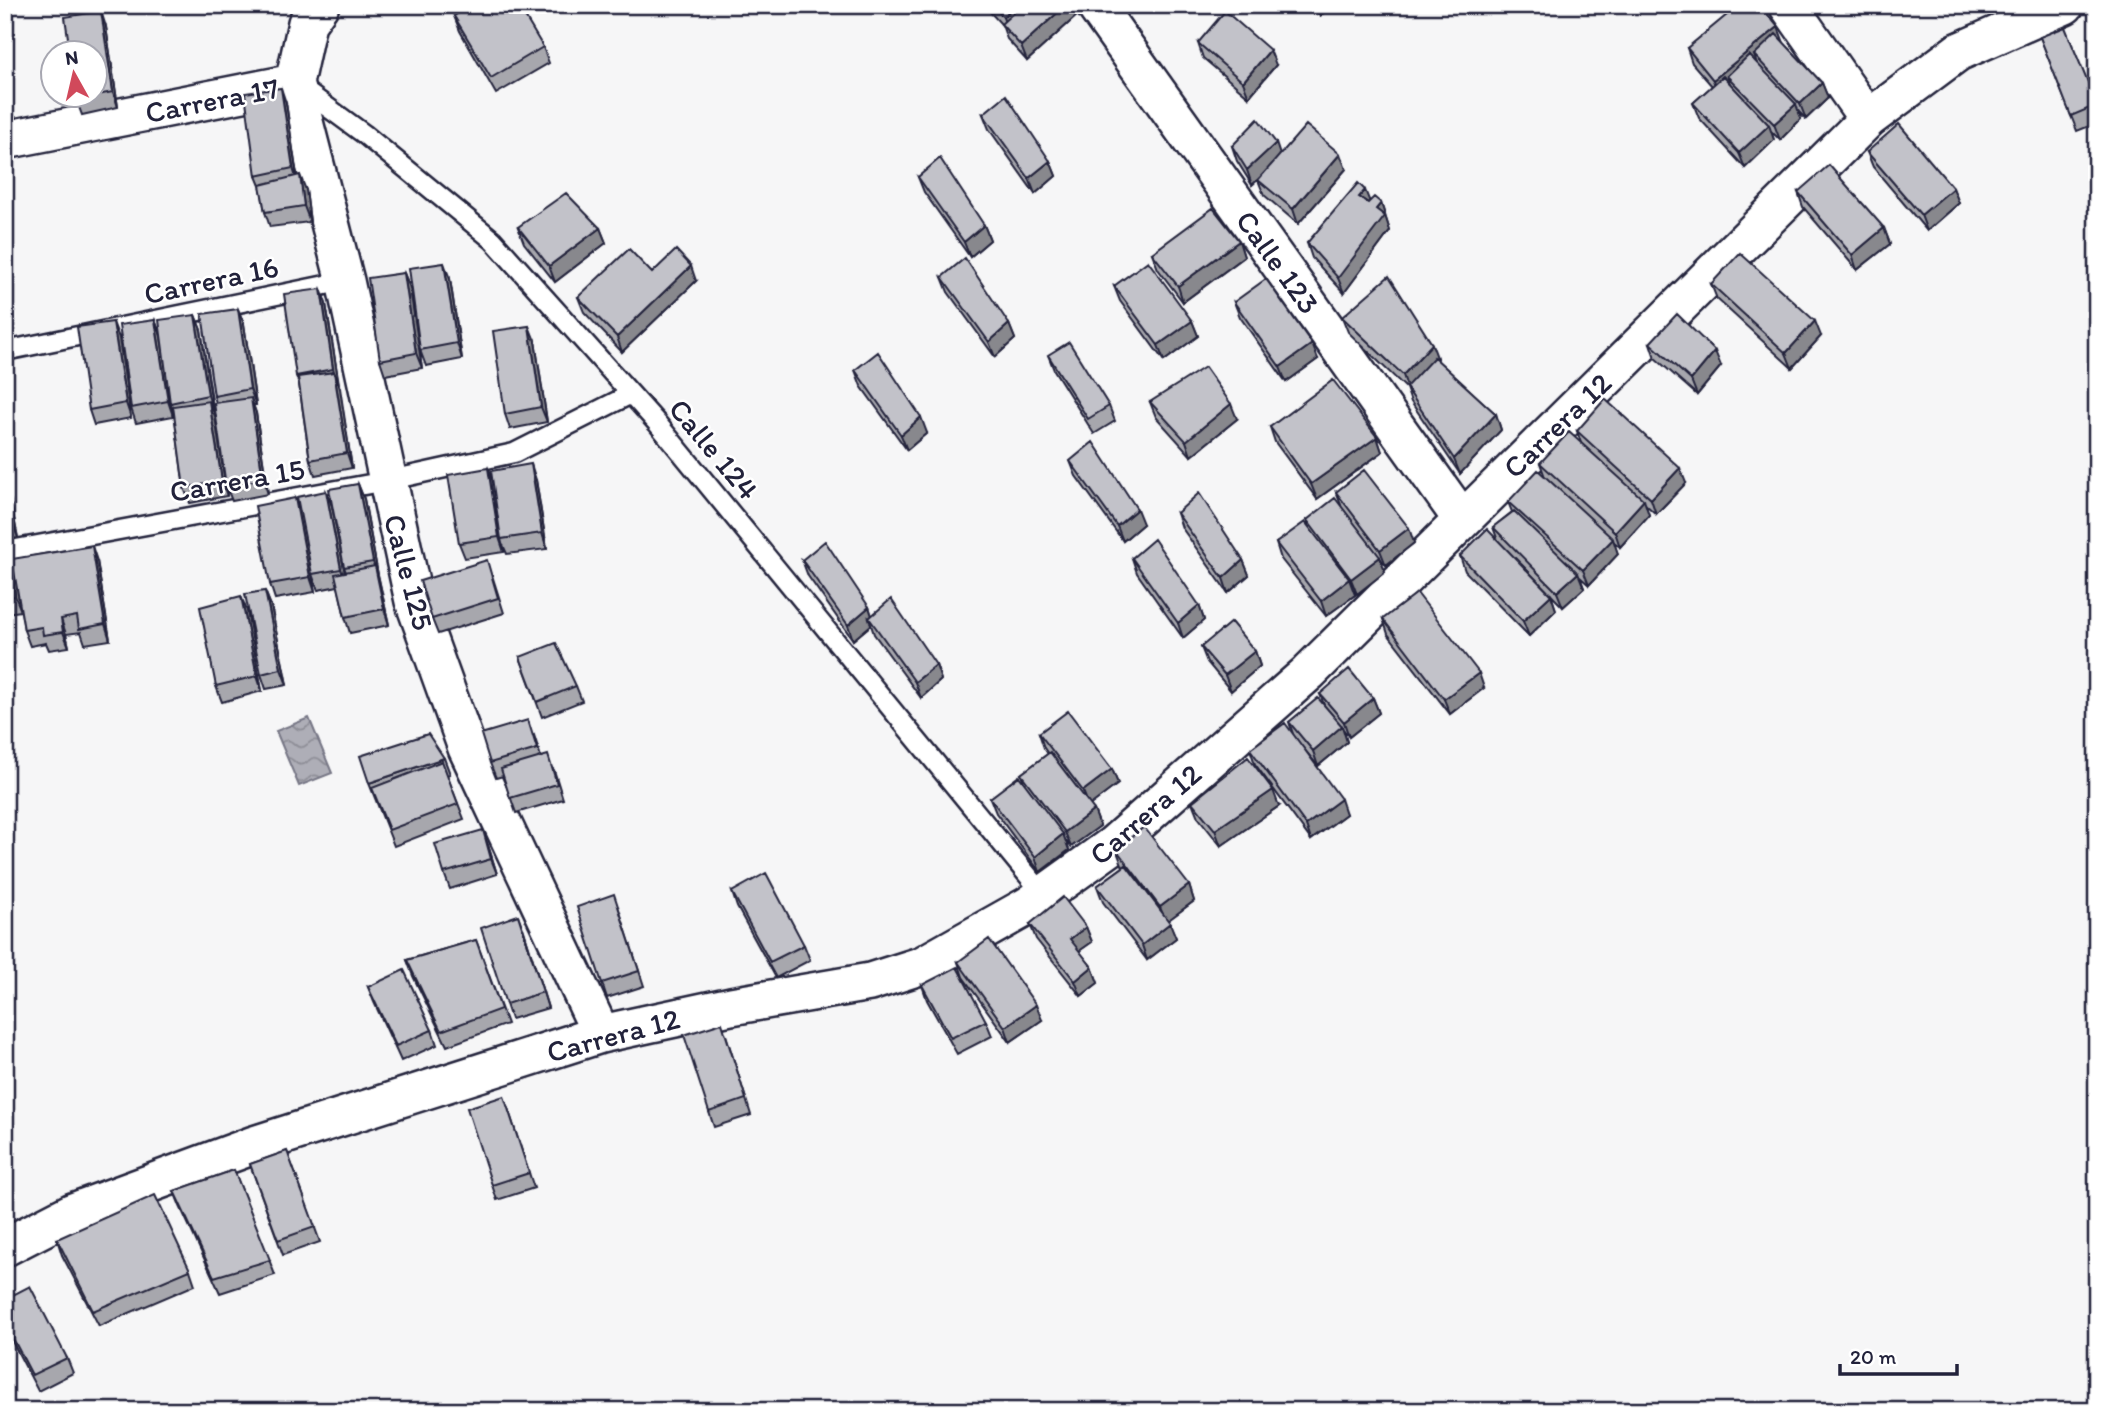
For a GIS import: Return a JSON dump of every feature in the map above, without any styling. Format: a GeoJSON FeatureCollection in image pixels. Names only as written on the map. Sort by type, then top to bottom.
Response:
{"type":"FeatureCollection","features":[{"type":"Feature","properties":{"kind":"street"},"geometry":{"type":"LineString","coordinates":[[295,83],[307,23],[320,5]]}},
{"type":"Feature","properties":{"kind":"street","name":"Calle 123"},"geometry":{"type":"LineString","coordinates":[[1095,5],[1461,518]]}},
{"type":"Feature","properties":{"kind":"street"},"geometry":{"type":"LineString","coordinates":[[1788,5],[1868,118]]}},
{"type":"Feature","properties":{"kind":"street","name":"Carrera 12"},"geometry":{"type":"LineString","coordinates":[[5,1247],[73,1212],[254,1144],[601,1034],[731,1006],[870,982],[923,965],[1044,895],[1113,845],[1308,673],[1461,518],[1868,118],[1958,52],[2066,5]]}},
{"type":"Feature","properties":{"kind":"street","name":"Carrera 17"},"geometry":{"type":"LineString","coordinates":[[5,140],[295,83]]}},
{"type":"Feature","properties":{"kind":"street","name":"Calle 125"},"geometry":{"type":"LineString","coordinates":[[295,83],[345,281],[414,601],[467,748],[601,1034]]}},
{"type":"Feature","properties":{"kind":"lane","name":"Calle 124"},"geometry":{"type":"LineString","coordinates":[[295,83],[364,134],[493,240],[631,394],[1044,895]]}},
{"type":"Feature","properties":{"kind":"lane","name":"Carrera 16"},"geometry":{"type":"LineString","coordinates":[[5,351],[345,281]]}},
{"type":"Feature","properties":{"kind":"lane","name":"Carrera 15"},"geometry":{"type":"LineString","coordinates":[[5,551],[386,481],[514,453],[631,394]]}},
{"type":"Feature","properties":{"kind":"water"},"geometry":{"type":"Polygon","coordinates":[[[309,718],[332,773],[299,786],[276,731],[309,718]]]}},
{"type":"Feature","properties":{"kind":"building"},"geometry":{"type":"Polygon","coordinates":[[[472,5],[518,5],[543,47],[491,78],[454,16],[472,5]]]}},
{"type":"Feature","properties":{"kind":"building"},"geometry":{"type":"Polygon","coordinates":[[[992,5],[1015,5],[1003,17],[992,5]]]}},
{"type":"Feature","properties":{"kind":"building"},"geometry":{"type":"Polygon","coordinates":[[[1022,5],[1066,5],[1021,46],[1001,24],[1022,5]]]}},
{"type":"Feature","properties":{"kind":"building"},"geometry":{"type":"Polygon","coordinates":[[[1739,5],[1760,5],[1778,27],[1713,80],[1687,48],[1739,5]]]}},
{"type":"Feature","properties":{"kind":"building"},"geometry":{"type":"Polygon","coordinates":[[[101,11],[105,38],[68,38],[65,17],[101,11]]]}},
{"type":"Feature","properties":{"kind":"building"},"geometry":{"type":"Polygon","coordinates":[[[1225,11],[1270,50],[1243,82],[1198,43],[1225,11]]]}},
{"type":"Feature","properties":{"kind":"building"},"geometry":{"type":"Polygon","coordinates":[[[2065,27],[2097,105],[2071,116],[2040,37],[2065,27]]]}},
{"type":"Feature","properties":{"kind":"building"},"geometry":{"type":"Polygon","coordinates":[[[1776,34],[1822,83],[1800,104],[1754,55],[1776,34]]]}},
{"type":"Feature","properties":{"kind":"building"},"geometry":{"type":"Polygon","coordinates":[[[1749,55],[1796,104],[1774,124],[1727,76],[1749,55]]]}},
{"type":"Feature","properties":{"kind":"building"},"geometry":{"type":"Polygon","coordinates":[[[108,58],[113,92],[108,93],[108,58]]]}},
{"type":"Feature","properties":{"kind":"building"},"geometry":{"type":"Polygon","coordinates":[[[1723,76],[1769,125],[1739,153],[1693,103],[1723,76]]]}},
{"type":"Feature","properties":{"kind":"building"},"geometry":{"type":"Polygon","coordinates":[[[281,88],[293,168],[256,176],[245,93],[281,88]]]}},
{"type":"Feature","properties":{"kind":"building"},"geometry":{"type":"Polygon","coordinates":[[[1006,95],[1050,161],[1029,178],[983,114],[1006,95]]]}},
{"type":"Feature","properties":{"kind":"building"},"geometry":{"type":"Polygon","coordinates":[[[1258,119],[1276,143],[1247,170],[1232,146],[1258,119]]]}},
{"type":"Feature","properties":{"kind":"building"},"geometry":{"type":"Polygon","coordinates":[[[1899,124],[1953,188],[1921,215],[1867,152],[1899,124]]]}},
{"type":"Feature","properties":{"kind":"building"},"geometry":{"type":"Polygon","coordinates":[[[1306,125],[1340,154],[1293,209],[1258,180],[1306,125]]]}},
{"type":"Feature","properties":{"kind":"building"},"geometry":{"type":"Polygon","coordinates":[[[940,158],[984,225],[964,242],[918,177],[940,158]]]}},
{"type":"Feature","properties":{"kind":"building"},"geometry":{"type":"Polygon","coordinates":[[[1829,165],[1884,228],[1852,255],[1798,192],[1829,165]]]}},
{"type":"Feature","properties":{"kind":"building"},"geometry":{"type":"Polygon","coordinates":[[[300,175],[304,206],[265,212],[260,185],[300,175]]]}},
{"type":"Feature","properties":{"kind":"building"},"geometry":{"type":"Polygon","coordinates":[[[1358,183],[1365,190],[1359,197],[1368,203],[1374,197],[1381,203],[1376,209],[1385,216],[1338,278],[1307,243],[1358,183]]]}},
{"type":"Feature","properties":{"kind":"building"},"geometry":{"type":"Polygon","coordinates":[[[566,193],[600,228],[549,266],[518,227],[566,193]]]}},
{"type":"Feature","properties":{"kind":"building"},"geometry":{"type":"Polygon","coordinates":[[[1213,208],[1239,241],[1178,286],[1152,253],[1213,208]]]}},
{"type":"Feature","properties":{"kind":"building"},"geometry":{"type":"Polygon","coordinates":[[[629,249],[652,273],[676,250],[691,266],[617,337],[578,297],[629,249]]]}},
{"type":"Feature","properties":{"kind":"building"},"geometry":{"type":"Polygon","coordinates":[[[1740,253],[1815,321],[1786,353],[1711,284],[1740,253]]]}},
{"type":"Feature","properties":{"kind":"building"},"geometry":{"type":"Polygon","coordinates":[[[965,258],[1009,324],[989,342],[942,277],[965,258]]]}},
{"type":"Feature","properties":{"kind":"building"},"geometry":{"type":"Polygon","coordinates":[[[1148,261],[1192,321],[1158,345],[1114,286],[1148,261]]]}},
{"type":"Feature","properties":{"kind":"building"},"geometry":{"type":"Polygon","coordinates":[[[444,263],[457,343],[420,350],[409,268],[444,263]]]}},
{"type":"Feature","properties":{"kind":"building"},"geometry":{"type":"Polygon","coordinates":[[[404,273],[416,353],[380,360],[368,278],[404,273]]]}},
{"type":"Feature","properties":{"kind":"building"},"geometry":{"type":"Polygon","coordinates":[[[1389,276],[1432,344],[1403,375],[1342,317],[1389,276]]]}},
{"type":"Feature","properties":{"kind":"building"},"geometry":{"type":"Polygon","coordinates":[[[1266,279],[1312,344],[1280,367],[1234,302],[1266,279]]]}},
{"type":"Feature","properties":{"kind":"building"},"geometry":{"type":"Polygon","coordinates":[[[321,289],[333,369],[296,376],[284,294],[321,289]]]}},
{"type":"Feature","properties":{"kind":"building"},"geometry":{"type":"Polygon","coordinates":[[[238,309],[250,389],[214,396],[202,314],[238,309]]]}},
{"type":"Feature","properties":{"kind":"building"},"geometry":{"type":"Polygon","coordinates":[[[1677,314],[1715,351],[1691,380],[1650,343],[1677,314]]]}},
{"type":"Feature","properties":{"kind":"building"},"geometry":{"type":"Polygon","coordinates":[[[195,315],[208,395],[170,403],[159,320],[195,315]]]}},
{"type":"Feature","properties":{"kind":"building"},"geometry":{"type":"Polygon","coordinates":[[[155,320],[168,401],[131,408],[119,325],[155,320]]]}},
{"type":"Feature","properties":{"kind":"building"},"geometry":{"type":"Polygon","coordinates":[[[113,322],[126,403],[89,410],[77,327],[113,322]]]}},
{"type":"Feature","properties":{"kind":"building"},"geometry":{"type":"Polygon","coordinates":[[[529,326],[541,407],[505,414],[493,331],[529,326]]]}},
{"type":"Feature","properties":{"kind":"building"},"geometry":{"type":"Polygon","coordinates":[[[1069,342],[1109,406],[1088,419],[1048,355],[1069,342]]]}},
{"type":"Feature","properties":{"kind":"building"},"geometry":{"type":"Polygon","coordinates":[[[878,352],[921,417],[901,435],[855,370],[878,352]]]}},
{"type":"Feature","properties":{"kind":"building"},"geometry":{"type":"Polygon","coordinates":[[[1434,357],[1496,414],[1454,459],[1406,387],[1434,357]]]}},
{"type":"Feature","properties":{"kind":"building"},"geometry":{"type":"Polygon","coordinates":[[[1205,367],[1231,404],[1186,441],[1150,402],[1205,367]]]}},
{"type":"Feature","properties":{"kind":"building"},"geometry":{"type":"Polygon","coordinates":[[[334,372],[347,453],[310,460],[298,377],[334,372]]]}},
{"type":"Feature","properties":{"kind":"building"},"geometry":{"type":"Polygon","coordinates":[[[1333,380],[1377,437],[1311,484],[1270,427],[1333,380]]]}},
{"type":"Feature","properties":{"kind":"building"},"geometry":{"type":"Polygon","coordinates":[[[251,398],[263,479],[226,486],[214,403],[251,398]]]}},
{"type":"Feature","properties":{"kind":"building"},"geometry":{"type":"Polygon","coordinates":[[[1605,399],[1680,468],[1651,499],[1577,431],[1605,399]]]}},
{"type":"Feature","properties":{"kind":"building"},"geometry":{"type":"Polygon","coordinates":[[[209,401],[222,481],[184,488],[173,406],[209,401]]]}},
{"type":"Feature","properties":{"kind":"building"},"geometry":{"type":"Polygon","coordinates":[[[1569,432],[1644,500],[1615,532],[1540,463],[1569,432]]]}},
{"type":"Feature","properties":{"kind":"building"},"geometry":{"type":"Polygon","coordinates":[[[1093,442],[1137,509],[1117,526],[1070,461],[1093,442]]]}},
{"type":"Feature","properties":{"kind":"building"},"geometry":{"type":"Polygon","coordinates":[[[531,464],[542,533],[501,539],[491,471],[531,464]]]}},
{"type":"Feature","properties":{"kind":"building"},"geometry":{"type":"Polygon","coordinates":[[[488,468],[499,537],[459,543],[448,475],[488,468]]]}},
{"type":"Feature","properties":{"kind":"building"},"geometry":{"type":"Polygon","coordinates":[[[1364,470],[1409,528],[1380,550],[1336,492],[1364,470]]]}},
{"type":"Feature","properties":{"kind":"building"},"geometry":{"type":"Polygon","coordinates":[[[1538,470],[1613,539],[1583,570],[1508,502],[1538,470]]]}},
{"type":"Feature","properties":{"kind":"building"},"geometry":{"type":"Polygon","coordinates":[[[358,484],[373,562],[344,567],[329,489],[358,484]]]}},
{"type":"Feature","properties":{"kind":"building"},"geometry":{"type":"Polygon","coordinates":[[[5,487],[12,523],[5,524],[5,487]]]}},
{"type":"Feature","properties":{"kind":"building"},"geometry":{"type":"Polygon","coordinates":[[[326,491],[341,569],[312,574],[297,497],[326,491]]]}},
{"type":"Feature","properties":{"kind":"building"},"geometry":{"type":"Polygon","coordinates":[[[1199,493],[1243,560],[1223,578],[1177,513],[1199,493]]]}},
{"type":"Feature","properties":{"kind":"building"},"geometry":{"type":"Polygon","coordinates":[[[295,498],[310,577],[270,584],[255,506],[295,498]]]}},
{"type":"Feature","properties":{"kind":"building"},"geometry":{"type":"Polygon","coordinates":[[[1335,498],[1380,557],[1351,579],[1307,520],[1335,498]]]}},
{"type":"Feature","properties":{"kind":"building"},"geometry":{"type":"Polygon","coordinates":[[[1514,511],[1578,573],[1557,592],[1493,527],[1514,511]]]}},
{"type":"Feature","properties":{"kind":"building"},"geometry":{"type":"Polygon","coordinates":[[[1305,522],[1349,579],[1321,601],[1276,543],[1305,522]]]}},
{"type":"Feature","properties":{"kind":"building"},"geometry":{"type":"Polygon","coordinates":[[[1487,529],[1551,595],[1523,621],[1460,556],[1487,529]]]}},
{"type":"Feature","properties":{"kind":"building"},"geometry":{"type":"Polygon","coordinates":[[[1154,539],[1199,605],[1178,623],[1132,558],[1154,539]]]}},
{"type":"Feature","properties":{"kind":"building"},"geometry":{"type":"Polygon","coordinates":[[[825,541],[869,607],[848,625],[802,560],[825,541]]]}},
{"type":"Feature","properties":{"kind":"building"},"geometry":{"type":"Polygon","coordinates":[[[92,546],[105,624],[79,629],[77,616],[61,619],[63,632],[43,635],[42,627],[24,630],[12,559],[92,546]]]}},
{"type":"Feature","properties":{"kind":"building"},"geometry":{"type":"Polygon","coordinates":[[[487,560],[498,598],[432,619],[420,581],[487,560]]]}},
{"type":"Feature","properties":{"kind":"building"},"geometry":{"type":"Polygon","coordinates":[[[11,561],[15,596],[5,597],[5,562],[11,561]]]}},
{"type":"Feature","properties":{"kind":"building"},"geometry":{"type":"Polygon","coordinates":[[[375,566],[384,609],[345,617],[335,574],[375,566]]]}},
{"type":"Feature","properties":{"kind":"building"},"geometry":{"type":"Polygon","coordinates":[[[265,591],[281,669],[261,674],[245,594],[265,591]]]}},
{"type":"Feature","properties":{"kind":"building"},"geometry":{"type":"Polygon","coordinates":[[[1417,593],[1479,673],[1444,699],[1383,619],[1417,593]]]}},
{"type":"Feature","properties":{"kind":"building"},"geometry":{"type":"Polygon","coordinates":[[[241,596],[257,676],[216,686],[200,607],[241,596]]]}},
{"type":"Feature","properties":{"kind":"building"},"geometry":{"type":"Polygon","coordinates":[[[891,599],[936,665],[915,682],[869,618],[891,599]]]}},
{"type":"Feature","properties":{"kind":"building"},"geometry":{"type":"Polygon","coordinates":[[[1231,622],[1255,651],[1225,675],[1201,647],[1231,622]]]}},
{"type":"Feature","properties":{"kind":"building"},"geometry":{"type":"Polygon","coordinates":[[[556,643],[576,686],[537,702],[520,657],[556,643]]]}},
{"type":"Feature","properties":{"kind":"building"},"geometry":{"type":"Polygon","coordinates":[[[1349,669],[1373,698],[1344,722],[1320,694],[1349,669]]]}},
{"type":"Feature","properties":{"kind":"building"},"geometry":{"type":"Polygon","coordinates":[[[1318,698],[1342,726],[1313,751],[1289,722],[1318,698]]]}},
{"type":"Feature","properties":{"kind":"building"},"geometry":{"type":"Polygon","coordinates":[[[1068,711],[1112,769],[1083,791],[1039,733],[1068,711]]]}},
{"type":"Feature","properties":{"kind":"building"},"geometry":{"type":"Polygon","coordinates":[[[528,720],[537,749],[490,763],[481,734],[528,720]]]}},
{"type":"Feature","properties":{"kind":"building"},"geometry":{"type":"Polygon","coordinates":[[[1285,723],[1341,799],[1306,825],[1250,749],[1285,723]]]}},
{"type":"Feature","properties":{"kind":"building"},"geometry":{"type":"Polygon","coordinates":[[[428,734],[444,758],[369,783],[360,756],[428,734]]]}},
{"type":"Feature","properties":{"kind":"building"},"geometry":{"type":"Polygon","coordinates":[[[1050,752],[1094,810],[1065,832],[1021,774],[1050,752]]]}},
{"type":"Feature","properties":{"kind":"building"},"geometry":{"type":"Polygon","coordinates":[[[548,755],[557,784],[510,798],[501,769],[548,755]]]}},
{"type":"Feature","properties":{"kind":"building"},"geometry":{"type":"Polygon","coordinates":[[[1248,757],[1273,790],[1215,830],[1192,802],[1248,757]]]}},
{"type":"Feature","properties":{"kind":"building"},"geometry":{"type":"Polygon","coordinates":[[[442,761],[458,804],[389,830],[372,788],[442,761]]]}},
{"type":"Feature","properties":{"kind":"building"},"geometry":{"type":"Polygon","coordinates":[[[1019,776],[1063,834],[1035,857],[990,798],[1019,776]]]}},
{"type":"Feature","properties":{"kind":"building"},"geometry":{"type":"Polygon","coordinates":[[[1144,827],[1189,885],[1160,907],[1116,849],[1144,827]]]}},
{"type":"Feature","properties":{"kind":"building"},"geometry":{"type":"Polygon","coordinates":[[[483,830],[491,859],[444,873],[435,844],[483,830]]]}},
{"type":"Feature","properties":{"kind":"building"},"geometry":{"type":"Polygon","coordinates":[[[1126,865],[1170,923],[1142,945],[1097,886],[1126,865]]]}},
{"type":"Feature","properties":{"kind":"building"},"geometry":{"type":"Polygon","coordinates":[[[766,873],[804,945],[770,962],[732,892],[766,873]]]}},
{"type":"Feature","properties":{"kind":"building"},"geometry":{"type":"Polygon","coordinates":[[[614,894],[639,971],[602,983],[577,907],[614,894]]]}},
{"type":"Feature","properties":{"kind":"building"},"geometry":{"type":"Polygon","coordinates":[[[1063,897],[1086,927],[1070,939],[1092,967],[1075,981],[1030,924],[1063,897]]]}},
{"type":"Feature","properties":{"kind":"building"},"geometry":{"type":"Polygon","coordinates":[[[518,915],[543,992],[506,1004],[481,928],[518,915]]]}},
{"type":"Feature","properties":{"kind":"building"},"geometry":{"type":"Polygon","coordinates":[[[989,939],[1036,1005],[1005,1027],[958,962],[989,939]]]}},
{"type":"Feature","properties":{"kind":"building"},"geometry":{"type":"Polygon","coordinates":[[[476,940],[501,1009],[441,1031],[407,960],[476,940]]]}},
{"type":"Feature","properties":{"kind":"building"},"geometry":{"type":"Polygon","coordinates":[[[957,967],[986,1021],[951,1038],[922,985],[957,967]]]}},
{"type":"Feature","properties":{"kind":"building"},"geometry":{"type":"Polygon","coordinates":[[[404,970],[432,1030],[396,1046],[368,987],[404,970]]]}},
{"type":"Feature","properties":{"kind":"building"},"geometry":{"type":"Polygon","coordinates":[[[722,1023],[746,1099],[709,1112],[684,1035],[722,1023]]]}},
{"type":"Feature","properties":{"kind":"building"},"geometry":{"type":"Polygon","coordinates":[[[504,1096],[529,1173],[492,1185],[467,1108],[504,1096]]]}},
{"type":"Feature","properties":{"kind":"building"},"geometry":{"type":"Polygon","coordinates":[[[287,1151],[315,1227],[278,1240],[250,1164],[287,1151]]]}},
{"type":"Feature","properties":{"kind":"building"},"geometry":{"type":"Polygon","coordinates":[[[234,1170],[270,1260],[214,1277],[174,1191],[234,1170]]]}},
{"type":"Feature","properties":{"kind":"building"},"geometry":{"type":"Polygon","coordinates":[[[155,1195],[190,1270],[93,1311],[57,1239],[155,1195]]]}},
{"type":"Feature","properties":{"kind":"building"},"geometry":{"type":"Polygon","coordinates":[[[30,1286],[67,1358],[32,1375],[5,1323],[5,1299],[30,1286]]]}}]}
